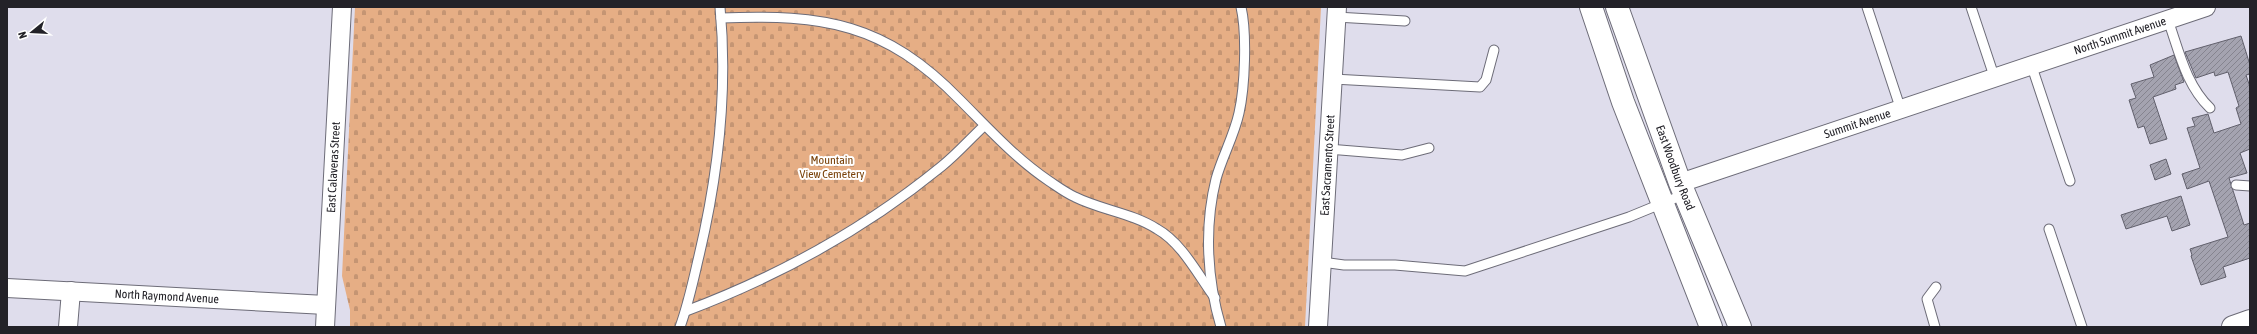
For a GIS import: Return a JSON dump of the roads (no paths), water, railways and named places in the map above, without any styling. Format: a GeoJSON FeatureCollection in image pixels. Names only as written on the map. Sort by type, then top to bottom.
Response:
{"type":"FeatureCollection","features":[{"type":"Feature","properties":{"kind":"main road"},"geometry":{"type":"LineString","coordinates":[[1591,7],[1623,102],[1711,327]]}},
{"type":"Feature","properties":{"kind":"main road","name":"East Woodbury Road"},"geometry":{"type":"LineString","coordinates":[[1617,7],[1683,189],[1740,327]]}},
{"type":"Feature","properties":{"kind":"main road"},"geometry":{"type":"LineString","coordinates":[[2233,327],[2250,321]]}},
{"type":"Feature","properties":{"kind":"street","name":"East Calaveras Street"},"geometry":{"type":"LineString","coordinates":[[325,327],[342,7]]}},
{"type":"Feature","properties":{"kind":"street","name":"North Summit Avenue"},"geometry":{"type":"LineString","coordinates":[[2033,66],[2206,7]]}},
{"type":"Feature","properties":{"kind":"street","name":"East Sacramento Street"},"geometry":{"type":"LineString","coordinates":[[1318,325],[1337,12]]}},
{"type":"Feature","properties":{"kind":"street","name":"Summit Avenue"},"geometry":{"type":"LineString","coordinates":[[1683,189],[1901,110],[2033,66]]}},
{"type":"Feature","properties":{"kind":"street","name":"North Raymond Avenue"},"geometry":{"type":"LineString","coordinates":[[7,288],[326,305]]}},
{"type":"Feature","properties":{"kind":"street"},"geometry":{"type":"LineString","coordinates":[[68,327],[71,291]]}},
{"type":"Feature","properties":{"kind":"lane"},"geometry":{"type":"LineString","coordinates":[[680,327],[686,311],[704,236],[717,164],[723,54],[720,7]]}},
{"type":"Feature","properties":{"kind":"lane"},"geometry":{"type":"LineString","coordinates":[[1221,327],[1214,298],[1208,248],[1216,179],[1239,112],[1245,24],[1241,7]]}},
{"type":"Feature","properties":{"kind":"lane"},"geometry":{"type":"LineString","coordinates":[[1867,7],[1901,110]]}},
{"type":"Feature","properties":{"kind":"lane"},"geometry":{"type":"LineString","coordinates":[[1971,7],[1995,79]]}},
{"type":"Feature","properties":{"kind":"lane"},"geometry":{"type":"LineString","coordinates":[[1337,12],[1405,21]]}},
{"type":"Feature","properties":{"kind":"lane"},"geometry":{"type":"LineString","coordinates":[[721,18],[767,16],[805,18],[841,25],[875,37],[910,56],[936,77],[1015,156],[1075,197],[1132,216],[1158,229],[1178,247],[1214,298]]}},
{"type":"Feature","properties":{"kind":"lane"},"geometry":{"type":"LineString","coordinates":[[2168,20],[2191,85],[2198,96],[2210,108]]}},
{"type":"Feature","properties":{"kind":"lane"},"geometry":{"type":"LineString","coordinates":[[1333,79],[1480,87],[1486,80],[1494,50]]}},
{"type":"Feature","properties":{"kind":"lane"},"geometry":{"type":"LineString","coordinates":[[2033,66],[2070,181]]}},
{"type":"Feature","properties":{"kind":"lane"},"geometry":{"type":"LineString","coordinates":[[686,311],[739,291],[816,253],[874,216],[942,166],[984,126]]}},
{"type":"Feature","properties":{"kind":"lane"},"geometry":{"type":"LineString","coordinates":[[1328,149],[1402,155],[1429,148]]}},
{"type":"Feature","properties":{"kind":"lane"},"geometry":{"type":"LineString","coordinates":[[2236,185],[2250,186]]}},
{"type":"Feature","properties":{"kind":"lane"},"geometry":{"type":"LineString","coordinates":[[1322,262],[1344,265],[1395,265],[1465,271],[1629,217],[1661,202],[1683,189]]}},
{"type":"Feature","properties":{"kind":"lane"},"geometry":{"type":"LineString","coordinates":[[2049,229],[2082,327]]}},
{"type":"Feature","properties":{"kind":"lane"},"geometry":{"type":"LineString","coordinates":[[1935,327],[1927,299],[1936,287]]}},
{"type":"Feature","properties":{"kind":"park label","name":"Mountain View Cemetery"},"geometry":{"type":"Point","coordinates":[832,167]}}]}
